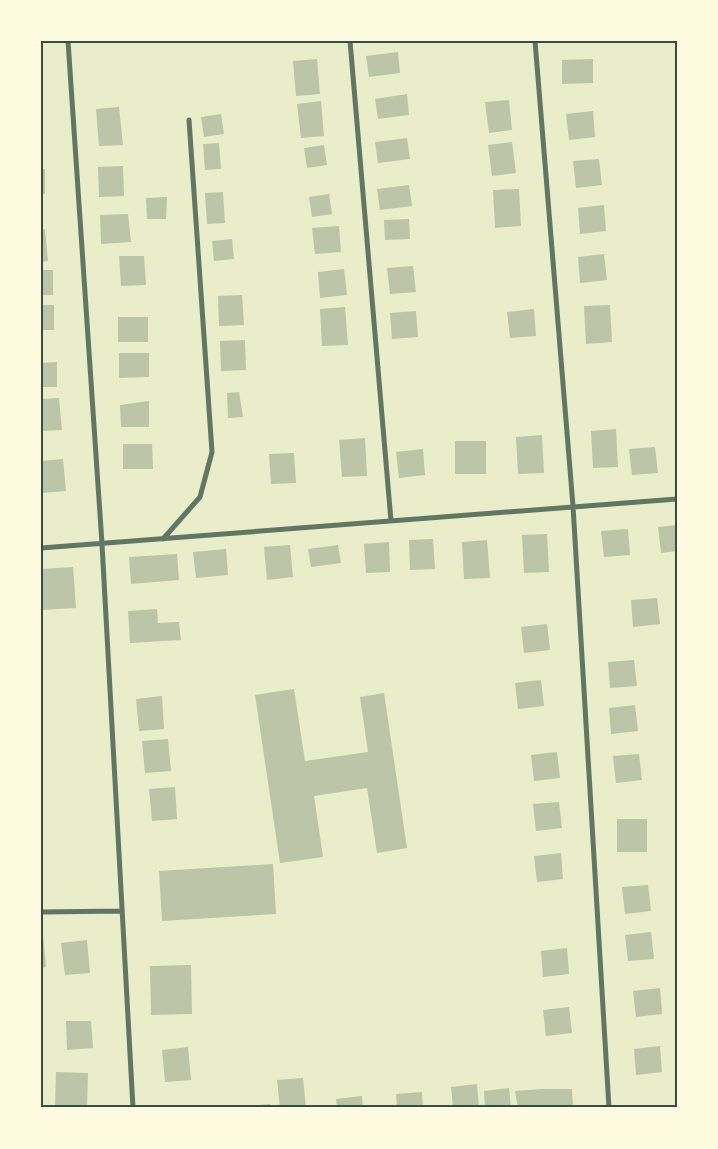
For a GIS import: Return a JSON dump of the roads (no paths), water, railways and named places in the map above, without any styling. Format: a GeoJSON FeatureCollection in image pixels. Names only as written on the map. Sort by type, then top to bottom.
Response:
{"type":"FeatureCollection","features":[{"type":"Feature","properties":{"kind":"street"},"geometry":{"type":"LineString","coordinates":[[68,41],[102,544],[133,1108]]}},
{"type":"Feature","properties":{"kind":"street"},"geometry":{"type":"LineString","coordinates":[[350,41],[391,521]]}},
{"type":"Feature","properties":{"kind":"street"},"geometry":{"type":"LineString","coordinates":[[535,41],[573,506],[609,1108]]}},
{"type":"Feature","properties":{"kind":"street"},"geometry":{"type":"LineString","coordinates":[[163,539],[200,497],[212,452],[189,120]]}},
{"type":"Feature","properties":{"kind":"street"},"geometry":{"type":"LineString","coordinates":[[41,548],[677,499]]}},
{"type":"Feature","properties":{"kind":"street"},"geometry":{"type":"LineString","coordinates":[[41,912],[122,910]]}}]}
